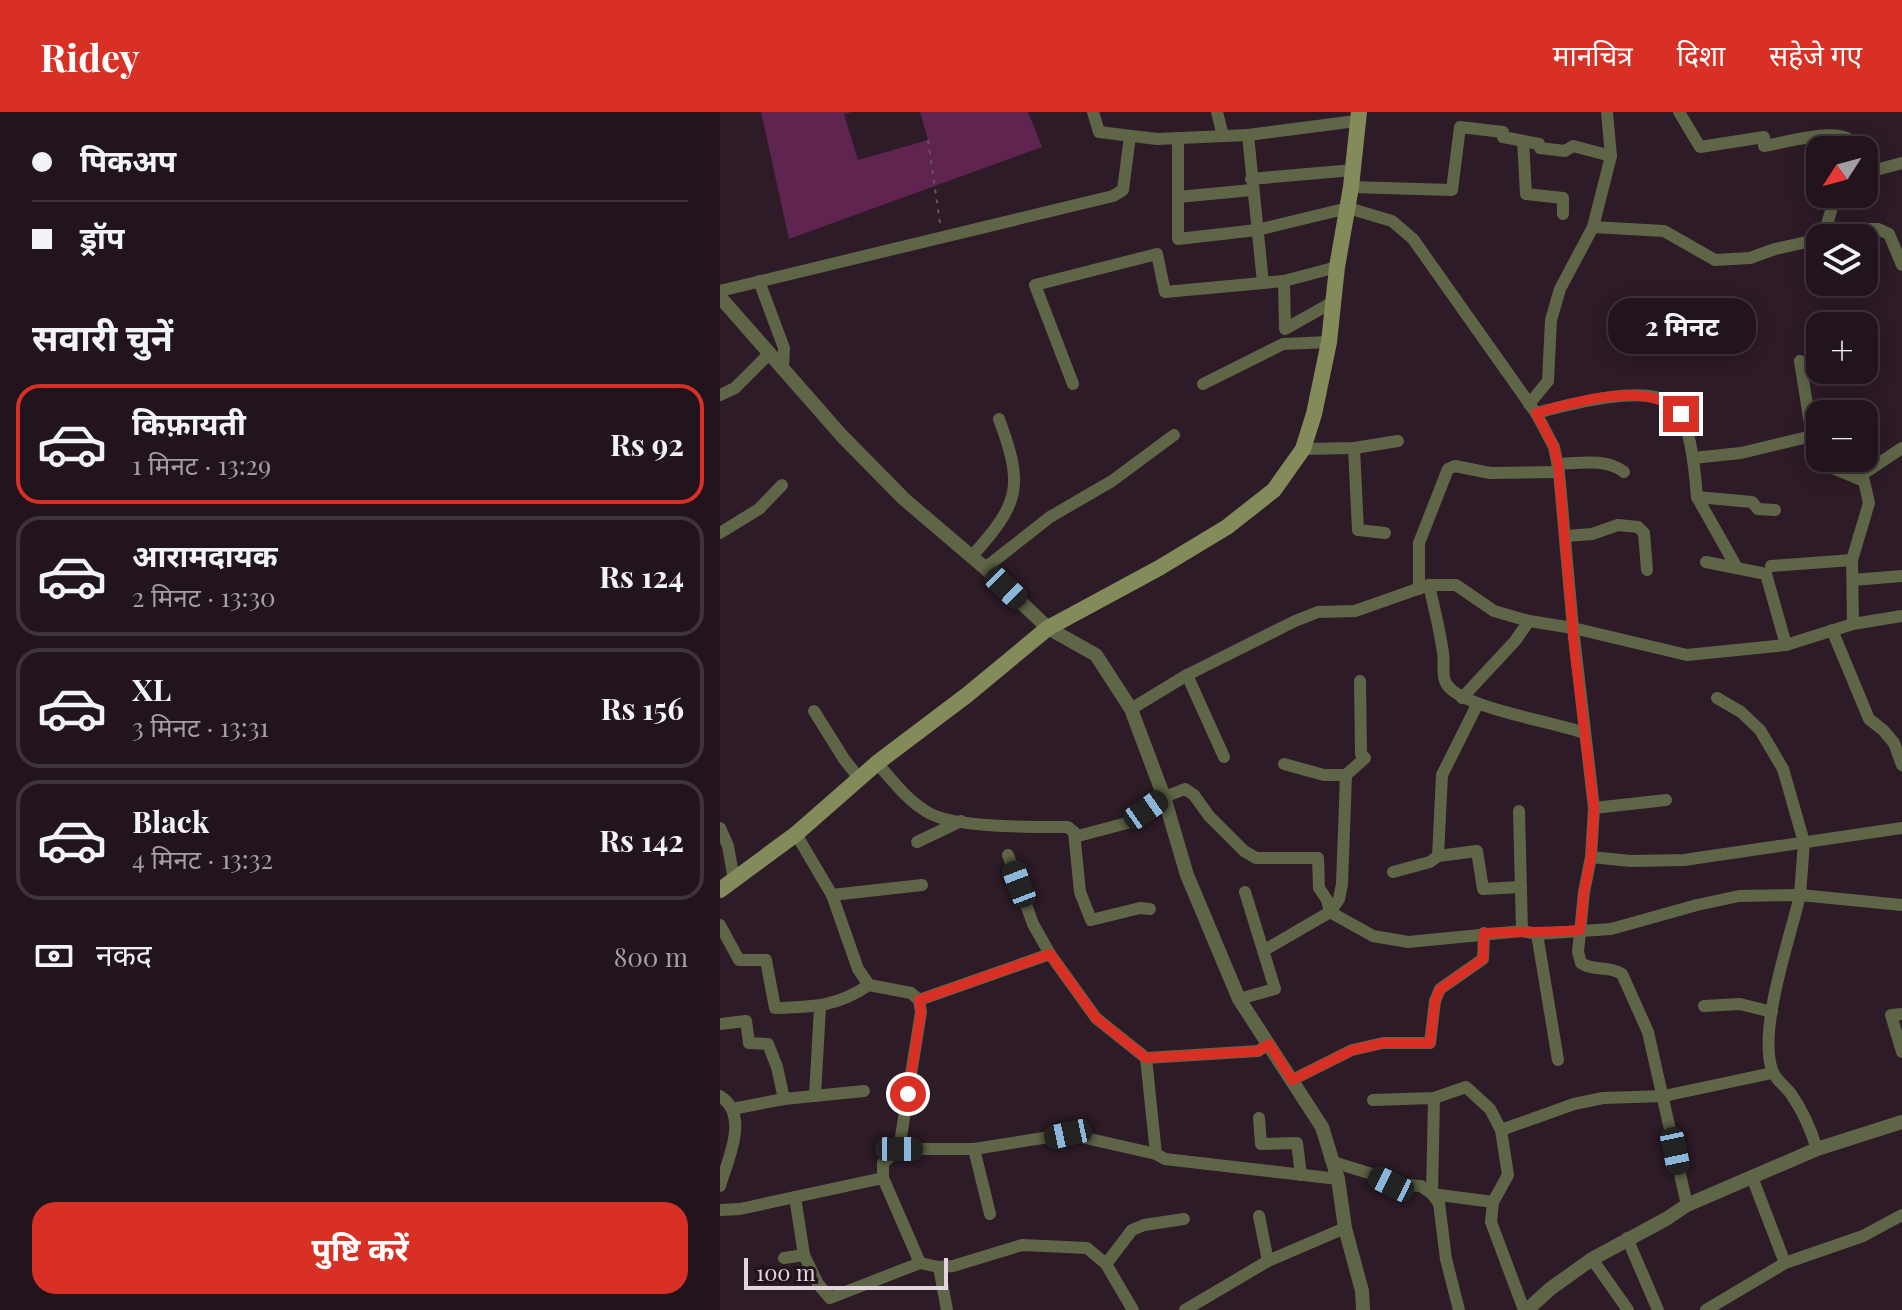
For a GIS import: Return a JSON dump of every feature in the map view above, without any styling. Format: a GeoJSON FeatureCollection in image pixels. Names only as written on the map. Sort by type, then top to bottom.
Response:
{"type":"FeatureCollection","features":[{"type":"Feature","properties":{"kind":"main road"},"geometry":{"type":"LineString","coordinates":[[727,885],[796,834],[877,763],[1048,628],[1227,527],[1274,490],[1303,449],[1314,414],[1329,342],[1337,267],[1351,187],[1357,117]]}},
{"type":"Feature","properties":{"kind":"street"},"geometry":{"type":"LineString","coordinates":[[1093,112],[1099,132],[1157,139],[1248,135],[1357,117]]}},
{"type":"Feature","properties":{"kind":"street"},"geometry":{"type":"LineString","coordinates":[[1217,112],[1223,136]]}},
{"type":"Feature","properties":{"kind":"street"},"geometry":{"type":"LineString","coordinates":[[1532,409],[1548,381],[1551,320],[1560,289],[1593,227],[1611,156],[1607,112]]}},
{"type":"Feature","properties":{"kind":"street"},"geometry":{"type":"LineString","coordinates":[[1679,112],[1700,147],[1764,137],[1764,146],[1806,138]]}},
{"type":"Feature","properties":{"kind":"street"},"geometry":{"type":"LineString","coordinates":[[1351,187],[1452,190],[1460,127],[1503,132],[1503,137],[1539,144],[1540,148],[1565,151],[1573,146],[1611,156]]}},
{"type":"Feature","properties":{"kind":"street"},"geometry":{"type":"LineString","coordinates":[[1819,136],[1836,133],[1848,136]]}},
{"type":"Feature","properties":{"kind":"street"},"geometry":{"type":"LineString","coordinates":[[1248,135],[1263,283]]}},
{"type":"Feature","properties":{"kind":"street"},"geometry":{"type":"LineString","coordinates":[[1130,136],[1123,190],[1113,196],[759,281],[720,294],[842,436],[904,499],[972,556],[1048,628],[1096,655],[1131,709],[1164,797],[1187,875],[1239,999],[1322,1127],[1338,1179],[1345,1228],[1362,1291],[1363,1310]]}},
{"type":"Feature","properties":{"kind":"street"},"geometry":{"type":"LineString","coordinates":[[1178,138],[1178,239],[1257,230],[1348,208],[1392,221],[1413,239],[1532,409],[1554,447],[1594,808],[1591,857],[1578,952],[1581,963],[1588,968],[1613,968],[1622,974],[1629,986],[1648,1032],[1687,1205]]}},
{"type":"Feature","properties":{"kind":"street"},"geometry":{"type":"LineString","coordinates":[[1523,141],[1526,194],[1563,198],[1563,214]]}},
{"type":"Feature","properties":{"kind":"street"},"geometry":{"type":"LineString","coordinates":[[1878,169],[1902,163]]}},
{"type":"Feature","properties":{"kind":"street"},"geometry":{"type":"LineString","coordinates":[[1178,197],[1353,170]]}},
{"type":"Feature","properties":{"kind":"street"},"geometry":{"type":"LineString","coordinates":[[1593,227],[1664,231],[1715,260],[1750,258],[1806,242]]}},
{"type":"Feature","properties":{"kind":"street"},"geometry":{"type":"LineString","coordinates":[[1878,229],[1889,234],[1902,265]]}},
{"type":"Feature","properties":{"kind":"street"},"geometry":{"type":"LineString","coordinates":[[1073,384],[1035,285],[1157,254],[1165,292],[1284,281],[1337,267]]}},
{"type":"Feature","properties":{"kind":"street"},"geometry":{"type":"LineString","coordinates":[[759,281],[784,348],[783,368]]}},
{"type":"Feature","properties":{"kind":"street"},"geometry":{"type":"LineString","coordinates":[[1284,281],[1285,329],[1333,302]]}},
{"type":"Feature","properties":{"kind":"street"},"geometry":{"type":"LineString","coordinates":[[1203,384],[1283,344],[1329,342]]}},
{"type":"Feature","properties":{"kind":"street"},"geometry":{"type":"LineString","coordinates":[[720,395],[735,388],[770,353]]}},
{"type":"Feature","properties":{"kind":"street"},"geometry":{"type":"LineString","coordinates":[[1800,361],[1806,400]]}},
{"type":"Feature","properties":{"kind":"street"},"geometry":{"type":"LineString","coordinates":[[1532,409],[1610,396],[1655,398],[1670,402],[1681,414],[1693,458],[1697,497],[1737,568]]}},
{"type":"Feature","properties":{"kind":"street"},"geometry":{"type":"LineString","coordinates":[[972,556],[1000,525],[1014,491],[1013,455],[999,419]]}},
{"type":"Feature","properties":{"kind":"street"},"geometry":{"type":"LineString","coordinates":[[985,568],[1050,517],[1112,481],[1174,435]]}},
{"type":"Feature","properties":{"kind":"street"},"geometry":{"type":"LineString","coordinates":[[1693,458],[1741,453],[1806,437]]}},
{"type":"Feature","properties":{"kind":"street"},"geometry":{"type":"LineString","coordinates":[[1303,449],[1354,448],[1398,441]]}},
{"type":"Feature","properties":{"kind":"street"},"geometry":{"type":"LineString","coordinates":[[1354,448],[1358,530],[1385,533]]}},
{"type":"Feature","properties":{"kind":"street"},"geometry":{"type":"LineString","coordinates":[[1857,478],[1902,448]]}},
{"type":"Feature","properties":{"kind":"street"},"geometry":{"type":"LineString","coordinates":[[1584,733],[1552,722],[1477,705],[1447,686],[1443,675],[1444,656],[1424,587],[1419,543],[1448,469],[1455,466],[1490,473],[1597,463],[1624,472]]}},
{"type":"Feature","properties":{"kind":"street"},"geometry":{"type":"LineString","coordinates":[[1842,472],[1864,481],[1869,503],[1852,560],[1853,624]]}},
{"type":"Feature","properties":{"kind":"street"},"geometry":{"type":"LineString","coordinates":[[720,533],[759,509],[782,485]]}},
{"type":"Feature","properties":{"kind":"street"},"geometry":{"type":"LineString","coordinates":[[1697,497],[1752,502],[1758,509],[1775,510]]}},
{"type":"Feature","properties":{"kind":"street"},"geometry":{"type":"LineString","coordinates":[[1566,536],[1592,534],[1618,525],[1638,527],[1644,533],[1647,570]]}},
{"type":"Feature","properties":{"kind":"street"},"geometry":{"type":"LineString","coordinates":[[1771,566],[1852,560]]}},
{"type":"Feature","properties":{"kind":"street"},"geometry":{"type":"LineString","coordinates":[[1706,562],[1766,574],[1786,645]]}},
{"type":"Feature","properties":{"kind":"street"},"geometry":{"type":"LineString","coordinates":[[1853,580],[1902,576]]}},
{"type":"Feature","properties":{"kind":"street"},"geometry":{"type":"LineString","coordinates":[[1131,709],[1187,675],[1318,612],[1355,611],[1424,587],[1456,585],[1494,611],[1687,655],[1786,645],[1853,624],[1902,616]]}},
{"type":"Feature","properties":{"kind":"street"},"geometry":{"type":"LineString","coordinates":[[1462,698],[1515,641],[1529,621]]}},
{"type":"Feature","properties":{"kind":"street"},"geometry":{"type":"LineString","coordinates":[[1832,630],[1869,719],[1894,743],[1902,765]]}},
{"type":"Feature","properties":{"kind":"street"},"geometry":{"type":"LineString","coordinates":[[1187,675],[1224,757]]}},
{"type":"Feature","properties":{"kind":"street"},"geometry":{"type":"LineString","coordinates":[[1284,764],[1324,775],[1346,775],[1365,758],[1361,754],[1360,681]]}},
{"type":"Feature","properties":{"kind":"street"},"geometry":{"type":"LineString","coordinates":[[1717,698],[1741,712],[1760,730],[1783,769],[1804,842],[1800,895],[1772,1012],[1768,1046],[1772,1073],[1790,1092],[1809,1126],[1817,1149]]}},
{"type":"Feature","properties":{"kind":"street"},"geometry":{"type":"LineString","coordinates":[[1438,856],[1442,775],[1477,705]]}},
{"type":"Feature","properties":{"kind":"street"},"geometry":{"type":"LineString","coordinates":[[814,711],[859,778]]}},
{"type":"Feature","properties":{"kind":"street"},"geometry":{"type":"LineString","coordinates":[[877,763],[911,801],[933,816],[1014,827],[1068,827],[1078,836],[1127,823],[1164,797],[1185,789],[1244,851],[1256,858],[1318,858],[1319,888],[1330,912],[1373,936],[1408,942],[1484,933],[1522,931],[1537,934],[1611,929],[1739,896],[1800,895],[1902,905]]}},
{"type":"Feature","properties":{"kind":"street"},"geometry":{"type":"LineString","coordinates":[[1263,951],[1330,912],[1339,899],[1346,775]]}},
{"type":"Feature","properties":{"kind":"street"},"geometry":{"type":"LineString","coordinates":[[1594,808],[1666,800]]}},
{"type":"Feature","properties":{"kind":"street"},"geometry":{"type":"LineString","coordinates":[[1519,811],[1522,931]]}},
{"type":"Feature","properties":{"kind":"street"},"geometry":{"type":"LineString","coordinates":[[917,842],[961,821]]}},
{"type":"Feature","properties":{"kind":"street"},"geometry":{"type":"LineString","coordinates":[[720,828],[728,846],[727,885]]}},
{"type":"Feature","properties":{"kind":"street"},"geometry":{"type":"LineString","coordinates":[[1591,857],[1631,861],[1684,860],[1902,828]]}},
{"type":"Feature","properties":{"kind":"street"},"geometry":{"type":"LineString","coordinates":[[1074,832],[1080,892],[1091,920],[1140,908],[1150,909]]}},
{"type":"Feature","properties":{"kind":"street"},"geometry":{"type":"LineString","coordinates":[[796,834],[832,895],[858,969],[869,985]]}},
{"type":"Feature","properties":{"kind":"street"},"geometry":{"type":"LineString","coordinates":[[1393,872],[1430,862],[1438,856],[1477,851],[1483,889],[1521,887]]}},
{"type":"Feature","properties":{"kind":"street"},"geometry":{"type":"LineString","coordinates":[[1008,855],[1033,924],[1050,954],[1096,1018],[1146,1058],[1258,1051],[1269,1044]]}},
{"type":"Feature","properties":{"kind":"street"},"geometry":{"type":"LineString","coordinates":[[832,895],[922,885]]}},
{"type":"Feature","properties":{"kind":"street"},"geometry":{"type":"LineString","coordinates":[[1239,999],[1275,989],[1245,892]]}},
{"type":"Feature","properties":{"kind":"street"},"geometry":{"type":"LineString","coordinates":[[720,925],[739,960],[766,960],[775,1008],[820,1007],[851,997],[869,985],[911,993],[919,1000],[921,1012],[899,1149],[883,1163],[883,1178],[920,1263]]}},
{"type":"Feature","properties":{"kind":"street"},"geometry":{"type":"LineString","coordinates":[[1292,1080],[1352,1050],[1383,1043],[1430,1043],[1435,1001],[1440,989],[1483,959],[1484,933]]}},
{"type":"Feature","properties":{"kind":"street"},"geometry":{"type":"LineString","coordinates":[[1537,934],[1558,1060]]}},
{"type":"Feature","properties":{"kind":"street"},"geometry":{"type":"LineString","coordinates":[[919,1000],[1050,954]]}},
{"type":"Feature","properties":{"kind":"street"},"geometry":{"type":"LineString","coordinates":[[1704,1006],[1740,1004],[1772,1012]]}},
{"type":"Feature","properties":{"kind":"street"},"geometry":{"type":"LineString","coordinates":[[815,1096],[820,1007]]}},
{"type":"Feature","properties":{"kind":"street"},"geometry":{"type":"LineString","coordinates":[[1902,1014],[1891,1015],[1902,1052]]}},
{"type":"Feature","properties":{"kind":"street"},"geometry":{"type":"LineString","coordinates":[[720,1024],[746,1021],[749,1043],[768,1044],[784,1099]]}},
{"type":"Feature","properties":{"kind":"street"},"geometry":{"type":"LineString","coordinates":[[1146,1058],[1156,1154]]}},
{"type":"Feature","properties":{"kind":"street"},"geometry":{"type":"LineString","coordinates":[[1501,1130],[1574,1104],[1603,1098],[1664,1096],[1772,1073]]}},
{"type":"Feature","properties":{"kind":"street"},"geometry":{"type":"LineString","coordinates":[[1373,1100],[1434,1098],[1466,1087],[1490,1109],[1501,1130],[1508,1175],[1493,1202],[1491,1222],[1526,1310],[1592,1259],[1687,1205],[1817,1149],[1902,1122]]}},
{"type":"Feature","properties":{"kind":"street"},"geometry":{"type":"LineString","coordinates":[[732,1109],[784,1099],[864,1091]]}},
{"type":"Feature","properties":{"kind":"street"},"geometry":{"type":"LineString","coordinates":[[720,1096],[729,1102],[735,1117],[735,1136],[720,1186]]}},
{"type":"Feature","properties":{"kind":"street"},"geometry":{"type":"LineString","coordinates":[[1432,1194],[1434,1098]]}},
{"type":"Feature","properties":{"kind":"street"},"geometry":{"type":"LineString","coordinates":[[1259,1118],[1261,1144],[1297,1143],[1301,1175]]}},
{"type":"Feature","properties":{"kind":"street"},"geometry":{"type":"LineString","coordinates":[[899,1149],[974,1149],[1068,1134],[1156,1154],[1165,1159],[1338,1179]]}},
{"type":"Feature","properties":{"kind":"street"},"geometry":{"type":"LineString","coordinates":[[974,1149],[990,1214]]}},
{"type":"Feature","properties":{"kind":"street"},"geometry":{"type":"LineString","coordinates":[[1333,1162],[1372,1174],[1391,1184],[1421,1186],[1432,1194],[1439,1203],[1446,1259],[1459,1310]]}},
{"type":"Feature","properties":{"kind":"street"},"geometry":{"type":"LineString","coordinates":[[1752,1177],[1785,1263]]}},
{"type":"Feature","properties":{"kind":"street"},"geometry":{"type":"LineString","coordinates":[[720,1210],[740,1209],[883,1178]]}},
{"type":"Feature","properties":{"kind":"street"},"geometry":{"type":"LineString","coordinates":[[1432,1194],[1493,1202]]}},
{"type":"Feature","properties":{"kind":"street"},"geometry":{"type":"LineString","coordinates":[[795,1197],[804,1255],[832,1304],[920,1263],[953,1266],[1022,1245],[1087,1248],[1106,1264],[1133,1310]]}},
{"type":"Feature","properties":{"kind":"street"},"geometry":{"type":"LineString","coordinates":[[1706,1310],[1785,1263],[1863,1236],[1902,1215]]}},
{"type":"Feature","properties":{"kind":"street"},"geometry":{"type":"LineString","coordinates":[[1259,1216],[1268,1261]]}},
{"type":"Feature","properties":{"kind":"street"},"geometry":{"type":"LineString","coordinates":[[1106,1264],[1132,1230],[1144,1225],[1184,1219]]}},
{"type":"Feature","properties":{"kind":"street"},"geometry":{"type":"LineString","coordinates":[[1185,1310],[1268,1261],[1345,1228]]}},
{"type":"Feature","properties":{"kind":"street"},"geometry":{"type":"LineString","coordinates":[[1627,1238],[1658,1310]]}},
{"type":"Feature","properties":{"kind":"street"},"geometry":{"type":"LineString","coordinates":[[784,1258],[804,1255]]}},
{"type":"Feature","properties":{"kind":"street"},"geometry":{"type":"LineString","coordinates":[[1592,1259],[1628,1310]]}},
{"type":"Feature","properties":{"kind":"street"},"geometry":{"type":"LineString","coordinates":[[939,1267],[947,1310]]}},
{"type":"Feature","properties":{"kind":"path"},"geometry":{"type":"LineString","coordinates":[[928,140],[941,228]]}},
{"type":"Feature","properties":{"kind":"shaded area"},"geometry":{"type":"Polygon","coordinates":[[[761,112],[1028,112],[1042,147],[789,239],[761,112]]]}},
{"type":"Feature","properties":{"kind":"pier"},"geometry":{"type":"Polygon","coordinates":[[[920,112],[928,140],[858,160],[844,114],[920,112]]]}},
{"type":"Feature","properties":{"kind":"route"},"geometry":{"type":"LineString","coordinates":[[908,1094],[921,1012],[919,1000],[1050,954],[1096,1018],[1146,1058],[1258,1051],[1269,1044],[1292,1080],[1352,1050],[1383,1043],[1430,1043],[1435,1001],[1440,989],[1483,959],[1484,933],[1522,931],[1537,934],[1580,930],[1591,857],[1594,808],[1575,654],[1558,464],[1554,447],[1536,413],[1610,396],[1634,395],[1670,402],[1681,414]]}}]}
